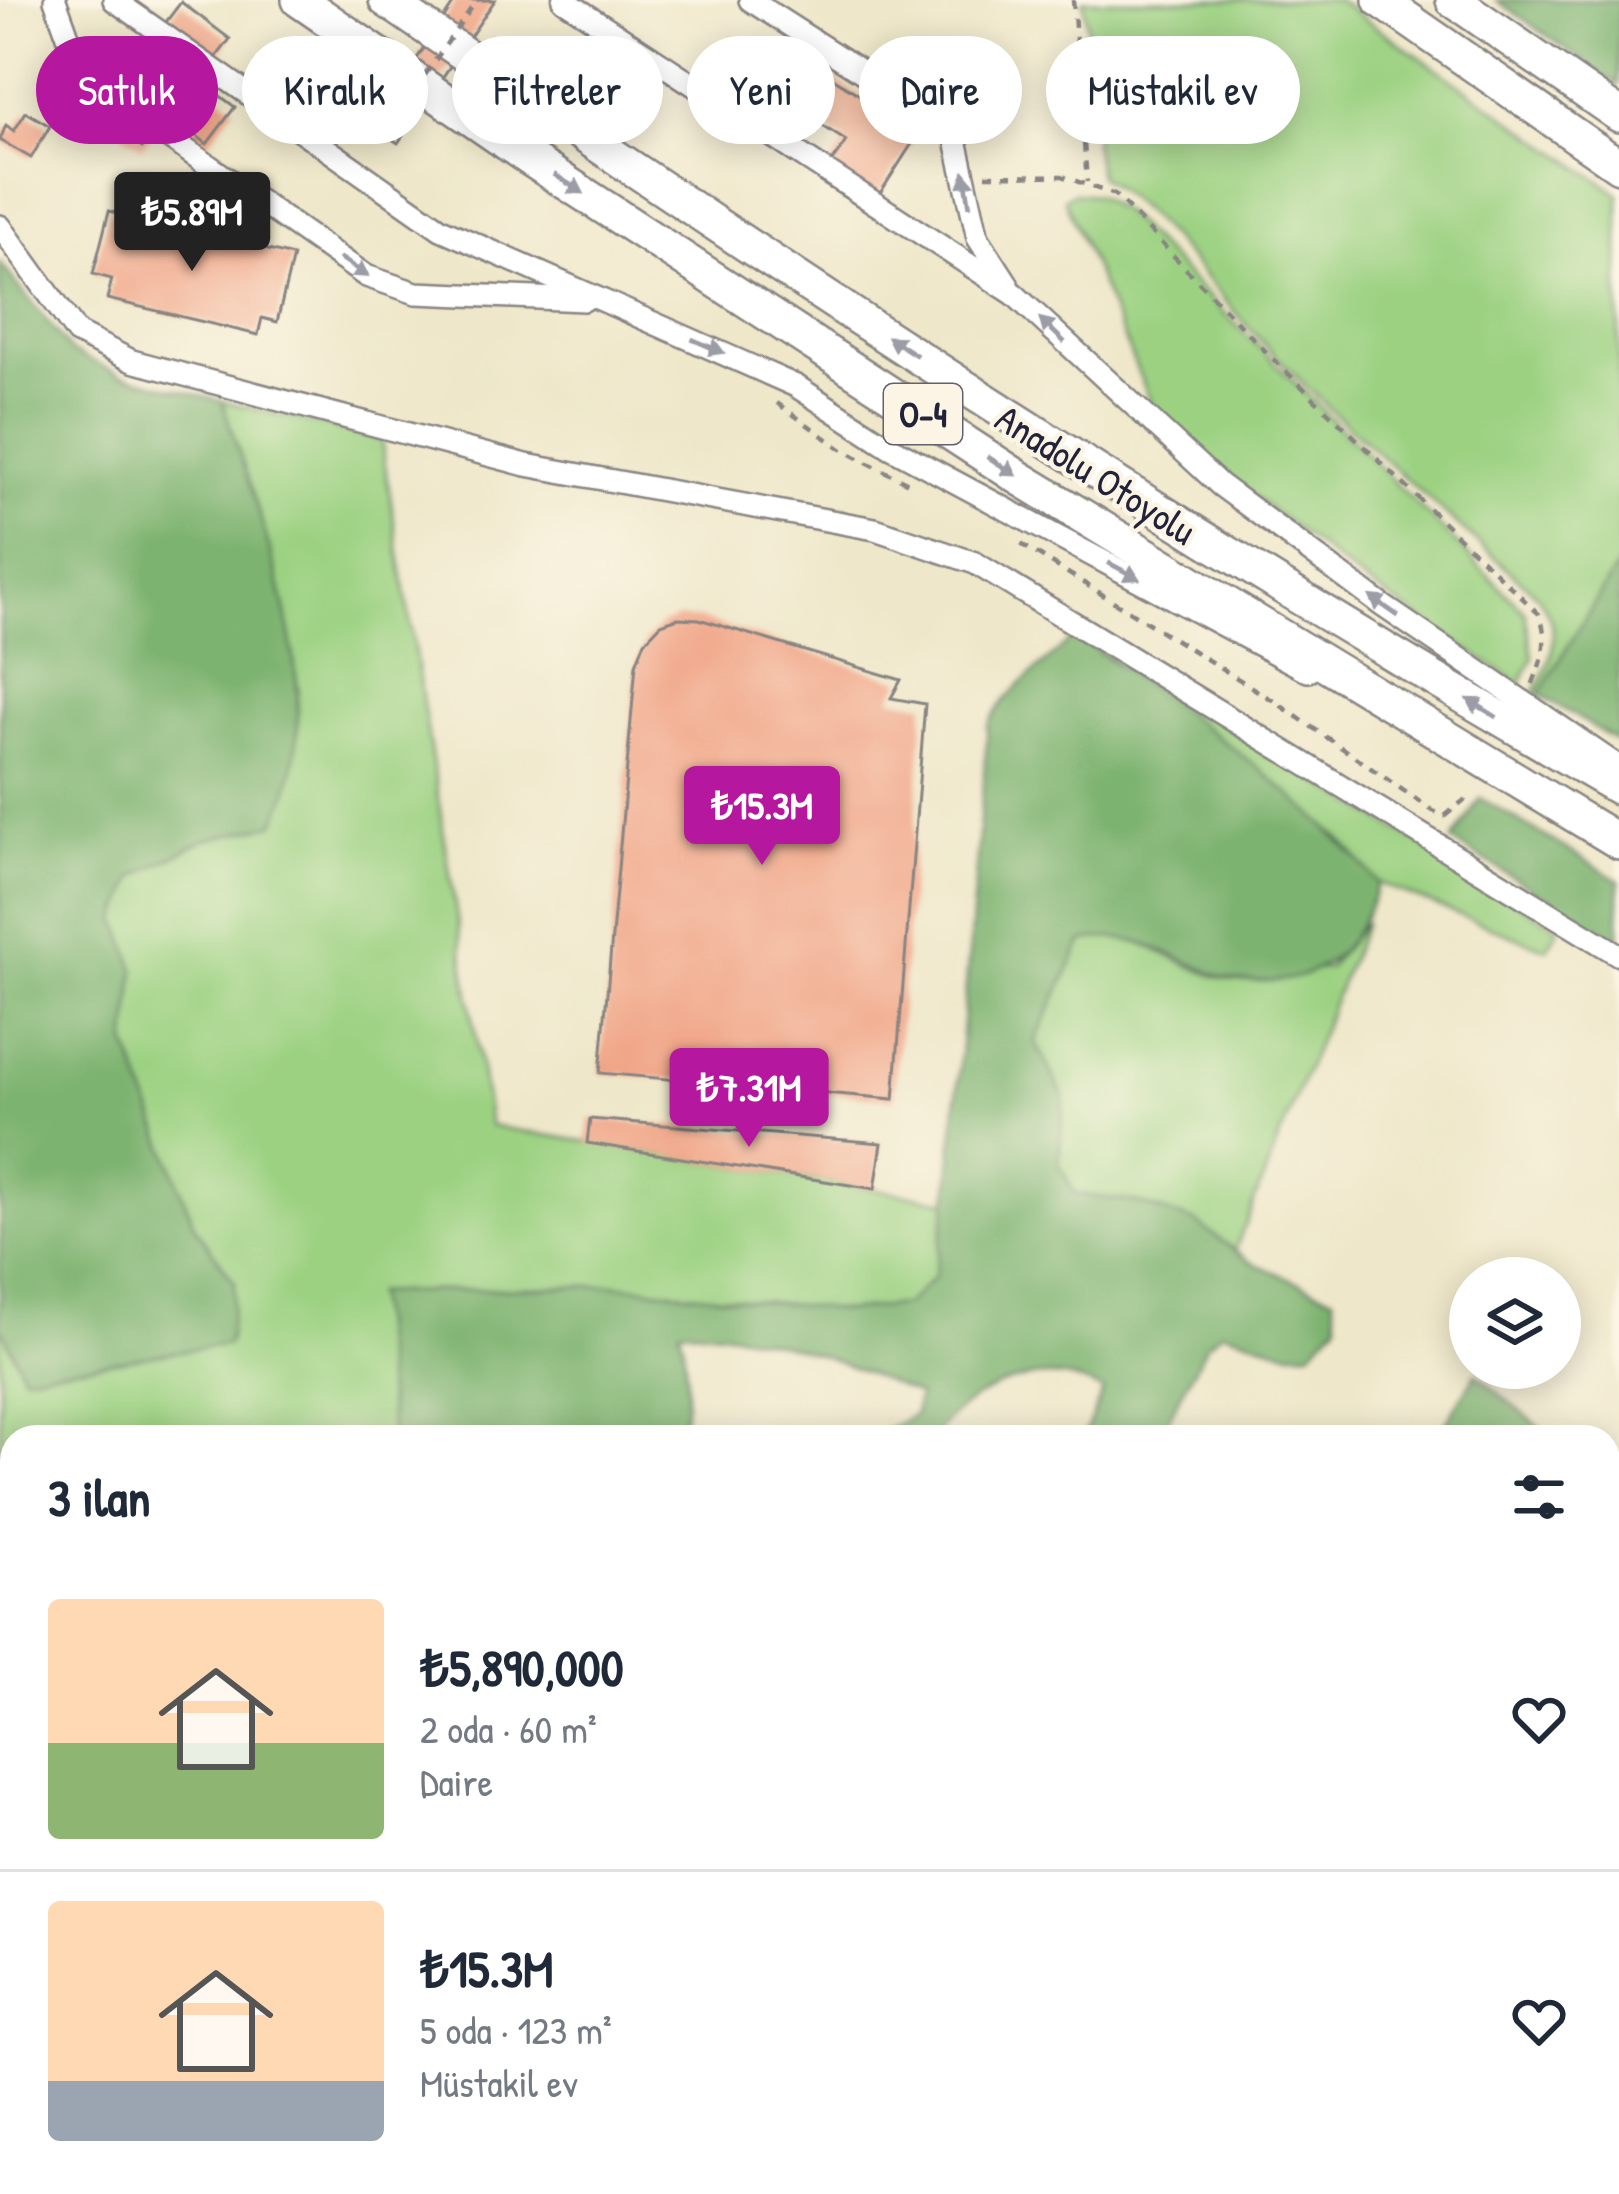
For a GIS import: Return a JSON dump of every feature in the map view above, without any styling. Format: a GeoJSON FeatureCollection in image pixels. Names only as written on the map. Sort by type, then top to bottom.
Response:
{"type":"FeatureCollection","features":[{"type":"Feature","properties":{"kind":"highway","name":"Anadolu Otoyolu"},"geometry":{"type":"LineString","coordinates":[[299,0],[530,158],[1018,477],[1619,842]]}},
{"type":"Feature","properties":{"kind":"highway","name":"Anadolu Otoyolu"},"geometry":{"type":"LineString","coordinates":[[386,0],[551,115],[1108,480],[1619,788]]}},
{"type":"Feature","properties":{"kind":"highway"},"geometry":{"type":"LineString","coordinates":[[1380,0],[1619,166]]}},
{"type":"Feature","properties":{"kind":"highway"},"geometry":{"type":"LineString","coordinates":[[1454,0],[1619,115]]}},
{"type":"Feature","properties":{"kind":"lane"},"geometry":{"type":"LineString","coordinates":[[55,0],[77,61],[101,90],[366,276],[416,292],[600,301]]}},
{"type":"Feature","properties":{"kind":"lane"},"geometry":{"type":"LineString","coordinates":[[114,0],[441,230],[796,386],[907,457],[1560,807]]}},
{"type":"Feature","properties":{"kind":"lane"},"geometry":{"type":"LineString","coordinates":[[564,0],[1014,293],[1220,485],[1383,606],[1619,767]]}},
{"type":"Feature","properties":{"kind":"lane"},"geometry":{"type":"LineString","coordinates":[[750,0],[943,122],[960,143],[977,238],[1014,293]]}},
{"type":"Feature","properties":{"kind":"lane"},"geometry":{"type":"LineString","coordinates":[[0,226],[76,333],[132,361],[526,465],[806,514],[960,556],[1035,596],[1619,955]]}},
{"type":"Feature","properties":{"kind":"path"},"geometry":{"type":"LineString","coordinates":[[428,71],[477,0]]}},
{"type":"Feature","properties":{"kind":"path"},"geometry":{"type":"LineString","coordinates":[[1072,0],[1087,182]]}},
{"type":"Feature","properties":{"kind":"path"},"geometry":{"type":"LineString","coordinates":[[965,175],[1062,176],[1115,195],[1271,357],[1539,614],[1546,632],[1545,651],[1532,686]]}},
{"type":"Feature","properties":{"kind":"path"},"geometry":{"type":"LineString","coordinates":[[767,394],[843,450],[917,488]]}},
{"type":"Feature","properties":{"kind":"path"},"geometry":{"type":"LineString","coordinates":[[1004,534],[1163,630],[1433,811],[1445,816],[1456,813],[1468,797]]}},
{"type":"Feature","properties":{"kind":"green space"},"geometry":{"type":"Polygon","coordinates":[[[1083,0],[1337,0],[1619,194],[1619,563],[1539,694],[1534,691],[1551,654],[1553,632],[1537,595],[1332,411],[1266,346],[1167,234],[1099,176],[1094,144],[1300,144],[1300,36],[1088,36],[1083,0]]]}},
{"type":"Feature","properties":{"kind":"green space"},"geometry":{"type":"Polygon","coordinates":[[[1496,0],[1619,0],[1619,86],[1496,0]]]}},
{"type":"Feature","properties":{"kind":"green space"},"geometry":{"type":"Polygon","coordinates":[[[1074,193],[1096,195],[1124,213],[1525,612],[1533,658],[1520,684],[1356,576],[1170,431],[1153,407],[1064,198],[1074,193]]]}},
{"type":"Feature","properties":{"kind":"green space"},"geometry":{"type":"Polygon","coordinates":[[[0,263],[72,352],[122,375],[222,401],[286,613],[298,725],[291,777],[274,824],[205,840],[134,877],[118,920],[135,970],[127,1044],[194,1225],[235,1283],[228,1344],[23,1375],[0,1325],[0,263]]]}},
{"type":"Feature","properties":{"kind":"green space"},"geometry":{"type":"Polygon","coordinates":[[[222,401],[381,439],[490,1126],[948,1201],[934,1277],[905,1305],[846,1311],[619,1285],[376,1293],[391,1425],[0,1425],[0,1325],[24,1375],[235,1283],[194,1225],[127,1044],[135,970],[118,920],[134,877],[205,840],[274,824],[299,691],[270,553],[222,401]]]}},
{"type":"Feature","properties":{"kind":"green space"},"geometry":{"type":"Polygon","coordinates":[[[1619,563],[1619,743],[1539,694],[1619,563]]]}},
{"type":"Feature","properties":{"kind":"green space"},"geometry":{"type":"Polygon","coordinates":[[[1075,635],[1559,928],[1547,949],[1378,883],[1343,841],[1257,769],[1075,635]]]}},
{"type":"Feature","properties":{"kind":"green space"},"geometry":{"type":"Polygon","coordinates":[[[1075,635],[1273,780],[1378,883],[1361,923],[1337,955],[1304,975],[1284,980],[1228,979],[1117,938],[1082,942],[1035,1041],[1064,1097],[1059,1164],[1075,1194],[1135,1202],[1196,1222],[1251,1262],[1333,1297],[1338,1322],[1311,1351],[1288,1351],[1222,1331],[1207,1344],[1165,1425],[1088,1425],[1103,1391],[1058,1376],[1010,1382],[987,1391],[943,1425],[895,1425],[915,1414],[918,1395],[802,1350],[742,1335],[680,1329],[686,1370],[681,1425],[391,1425],[375,1293],[619,1285],[846,1311],[905,1305],[934,1278],[948,1201],[988,726],[1015,689],[1075,635]]]}},
{"type":"Feature","properties":{"kind":"green space"},"geometry":{"type":"Polygon","coordinates":[[[1480,798],[1619,880],[1619,941],[1452,841],[1480,798]]]}},
{"type":"Feature","properties":{"kind":"green space"},"geometry":{"type":"Polygon","coordinates":[[[1365,922],[1235,1250],[1197,1226],[1159,1211],[1075,1194],[1059,1164],[1064,1097],[1035,1042],[1082,942],[1123,939],[1217,977],[1257,979],[1328,968],[1365,922]]]}},
{"type":"Feature","properties":{"kind":"green space"},"geometry":{"type":"Polygon","coordinates":[[[1467,1389],[1494,1389],[1538,1425],[1444,1425],[1467,1389]]]}},
{"type":"Feature","properties":{"kind":"building"},"geometry":{"type":"Polygon","coordinates":[[[456,0],[495,0],[471,36],[452,36],[452,63],[428,99],[428,42],[456,0]]]}},
{"type":"Feature","properties":{"kind":"building"},"geometry":{"type":"Polygon","coordinates":[[[181,2],[230,39],[218,55],[218,36],[155,36],[181,2]]]}},
{"type":"Feature","properties":{"kind":"building"},"geometry":{"type":"Polygon","coordinates":[[[835,79],[859,95],[859,144],[912,144],[868,212],[820,182],[846,141],[835,134],[835,79]]]}},
{"type":"Feature","properties":{"kind":"building"},"geometry":{"type":"Polygon","coordinates":[[[218,94],[235,107],[218,129],[218,94]]]}},
{"type":"Feature","properties":{"kind":"building"},"geometry":{"type":"Polygon","coordinates":[[[26,112],[36,118],[39,144],[31,158],[0,140],[6,125],[14,131],[26,112]]]}},
{"type":"Feature","properties":{"kind":"building"},"geometry":{"type":"Polygon","coordinates":[[[109,211],[293,256],[277,322],[262,318],[258,335],[107,299],[112,279],[93,274],[109,211]]]}},
{"type":"Feature","properties":{"kind":"building"},"geometry":{"type":"Polygon","coordinates":[[[678,618],[699,619],[901,680],[891,698],[925,704],[894,1099],[600,1073],[636,664],[645,641],[661,624],[678,618]]]}},
{"type":"Feature","properties":{"kind":"building"},"geometry":{"type":"Polygon","coordinates":[[[590,1119],[882,1143],[875,1189],[587,1143],[590,1119]]]}}]}
